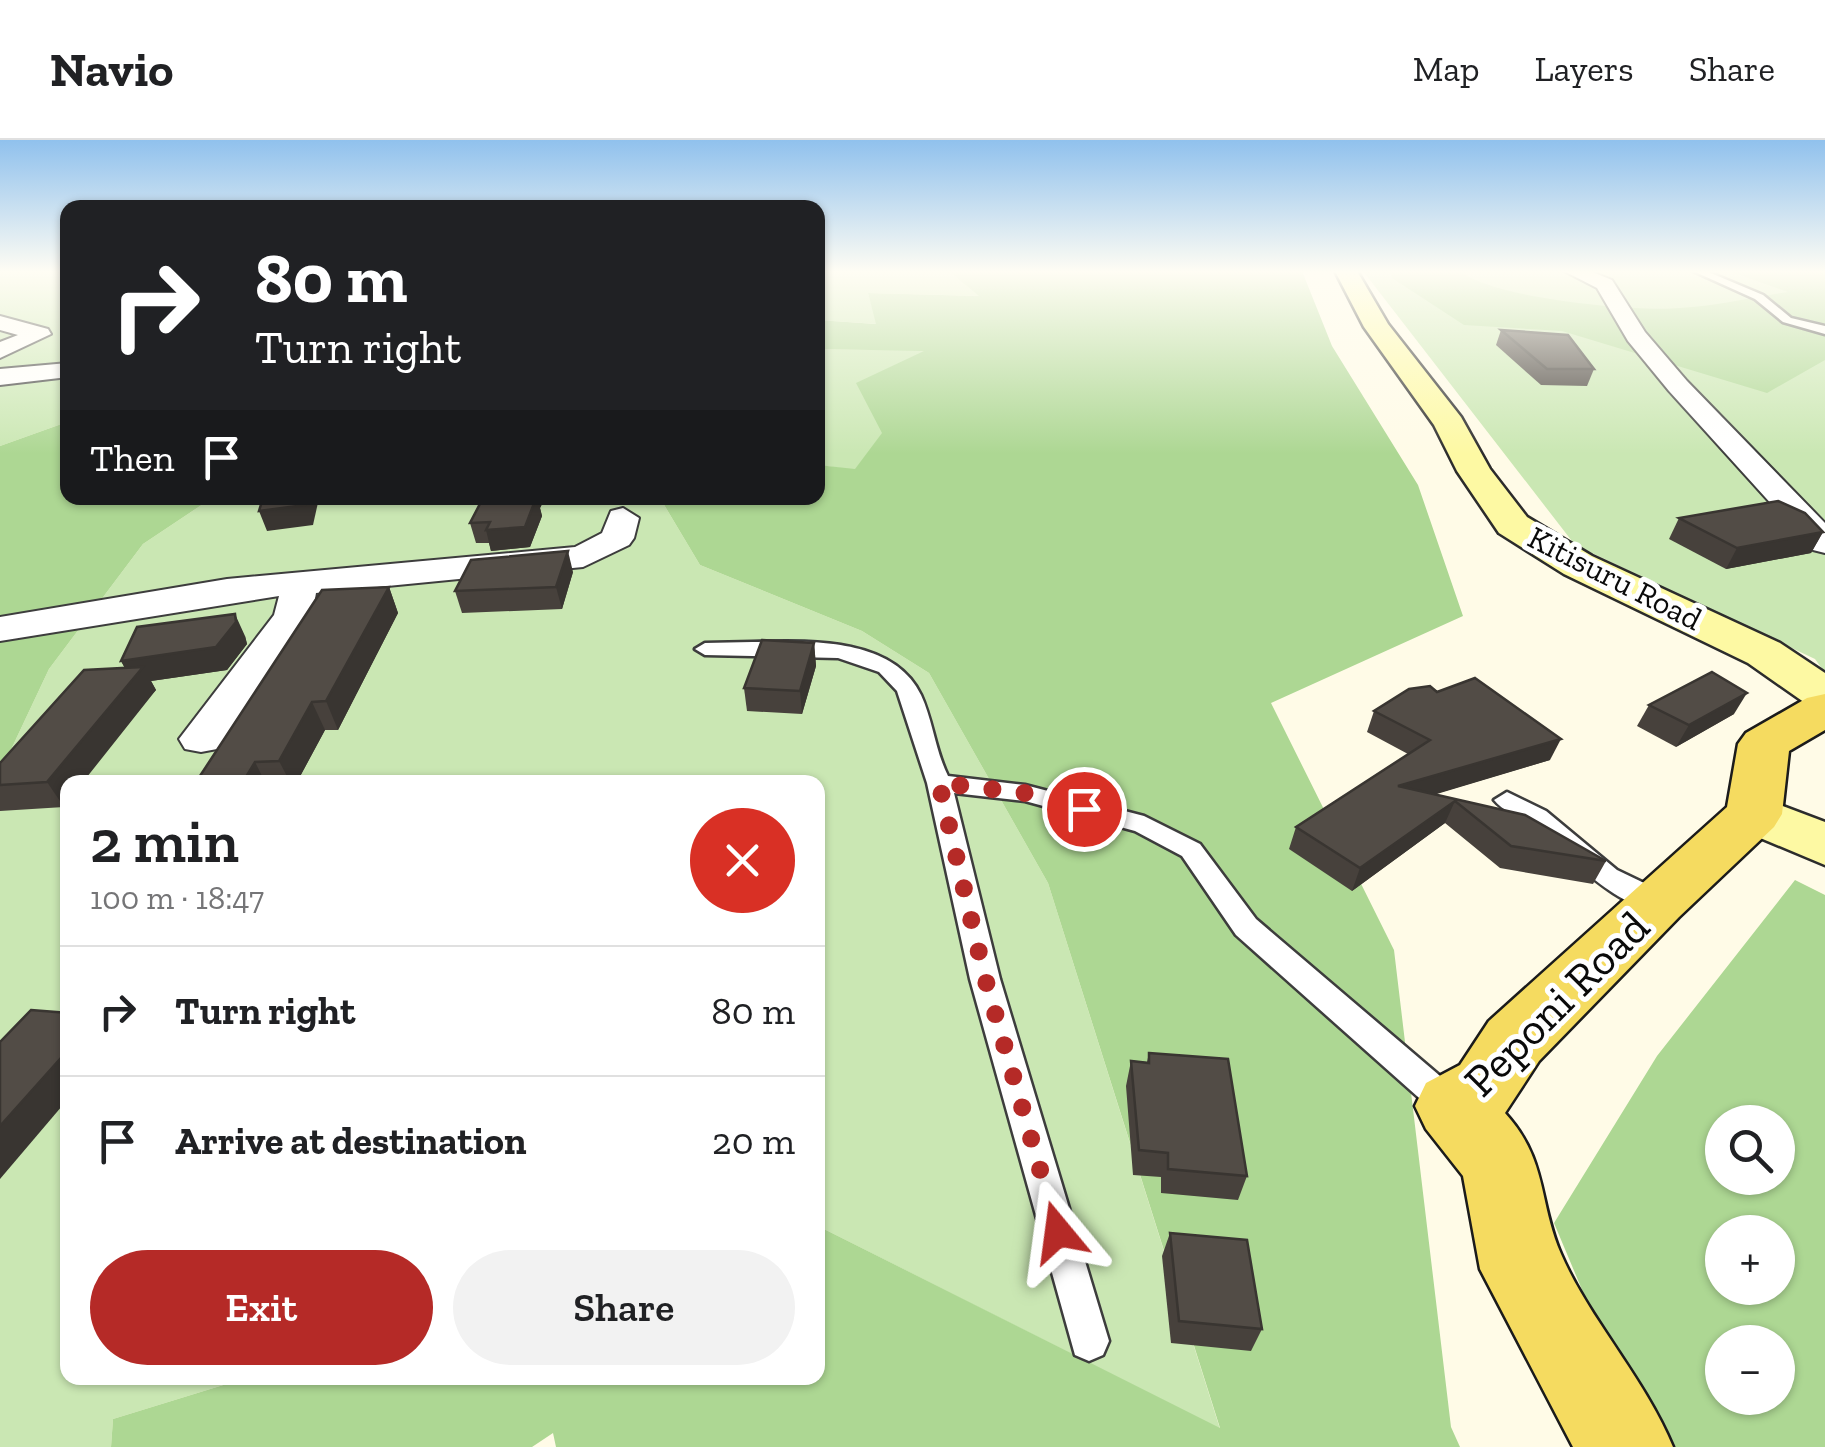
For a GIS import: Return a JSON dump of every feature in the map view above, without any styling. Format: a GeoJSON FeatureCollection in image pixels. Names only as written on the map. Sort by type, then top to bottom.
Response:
{"type":"FeatureCollection","features":[{"type":"Feature","properties":{"kind":"main road"},"geometry":{"type":"LineString","coordinates":[[1754,814],[1764,744],[1825,709]]}},
{"type":"Feature","properties":{"kind":"main road","name":"Peponi Road"},"geometry":{"type":"LineString","coordinates":[[1625,1447],[1522,1270],[1500,1162],[1452,1106],[1486,1087],[1514,1041],[1754,814]]}},
{"type":"Feature","properties":{"kind":"street"},"geometry":{"type":"LineString","coordinates":[[0,351],[40,334],[33,332]]}},
{"type":"Feature","properties":{"kind":"street","name":"Kitisuru Road"},"geometry":{"type":"LineString","coordinates":[[1380,332],[1450,424],[1474,471],[1513,525],[1578,564],[1764,652],[1825,695]]}},
{"type":"Feature","properties":{"kind":"street"},"geometry":{"type":"LineString","coordinates":[[1634,332],[1678,386],[1825,543]]}},
{"type":"Feature","properties":{"kind":"street"},"geometry":{"type":"LineString","coordinates":[[0,377],[60,371]]}},
{"type":"Feature","properties":{"kind":"street"},"geometry":{"type":"LineString","coordinates":[[0,629],[90,610],[300,583],[582,557],[618,538],[623,518]]}},
{"type":"Feature","properties":{"kind":"street"},"geometry":{"type":"LineString","coordinates":[[200,739],[294,616],[300,583]]}},
{"type":"Feature","properties":{"kind":"street"},"geometry":{"type":"LineString","coordinates":[[1754,814],[1825,845]]}},
{"type":"Feature","properties":{"kind":"lane"},"geometry":{"type":"LineString","coordinates":[[706,649],[832,651],[877,662],[902,680],[928,766],[939,783],[985,978],[1090,1341]]}},
{"type":"Feature","properties":{"kind":"lane"},"geometry":{"type":"LineString","coordinates":[[939,783],[1025,793],[1144,826],[1192,850],[1246,927],[1452,1106]]}},
{"type":"Feature","properties":{"kind":"lane"},"geometry":{"type":"LineString","coordinates":[[1506,800],[1537,817],[1606,877],[1658,901]]}},
{"type":"Feature","properties":{"kind":"green space"},"geometry":{"type":"Polygon","coordinates":[[[0,332],[60,332],[60,425],[0,446],[0,332]]]}},
{"type":"Feature","properties":{"kind":"green space"},"geometry":{"type":"Polygon","coordinates":[[[825,332],[1326,332],[1418,485],[1463,616],[1271,703],[1394,950],[1451,1427],[1460,1447],[556,1447],[553,1433],[532,1447],[111,1447],[113,1419],[223,1385],[825,1385],[825,1230],[1220,1428],[1048,883],[929,673],[862,631],[700,565],[664,505],[825,505],[825,466],[855,469],[882,433],[856,383],[924,351],[825,349],[825,332]]]}},
{"type":"Feature","properties":{"kind":"green space"},"geometry":{"type":"Polygon","coordinates":[[[1410,332],[1825,332],[1825,673],[1815,659],[1575,545],[1410,332]]]}},
{"type":"Feature","properties":{"kind":"green space"},"geometry":{"type":"Polygon","coordinates":[[[1565,332],[1825,332],[1825,360],[1767,393],[1565,332]]]}},
{"type":"Feature","properties":{"kind":"green space"},"geometry":{"type":"Polygon","coordinates":[[[825,349],[926,350],[883,433],[855,470],[825,466],[825,349]]]}},
{"type":"Feature","properties":{"kind":"green space"},"geometry":{"type":"Polygon","coordinates":[[[60,425],[60,505],[202,505],[143,544],[49,669],[0,773],[0,446],[60,425]]]}},
{"type":"Feature","properties":{"kind":"green space"},"geometry":{"type":"Polygon","coordinates":[[[202,505],[664,505],[700,565],[862,631],[929,673],[1048,883],[1220,1429],[825,1230],[825,775],[60,775],[60,1385],[223,1385],[113,1419],[111,1447],[0,1447],[0,773],[49,669],[143,544],[202,505]]]}},
{"type":"Feature","properties":{"kind":"green space"},"geometry":{"type":"Polygon","coordinates":[[[1795,880],[1825,895],[1825,1447],[1658,1447],[1635,1416],[1554,1223],[1657,1056],[1795,880]]]}},
{"type":"Feature","properties":{"kind":"building"},"geometry":{"type":"Polygon","coordinates":[[[1503,332],[1568,335],[1594,369],[1547,369],[1503,332]]]}},
{"type":"Feature","properties":{"kind":"building"},"geometry":{"type":"Polygon","coordinates":[[[1778,501],[1805,513],[1823,532],[1737,548],[1679,518],[1778,501]]]}},
{"type":"Feature","properties":{"kind":"building"},"geometry":{"type":"Polygon","coordinates":[[[261,505],[305,505],[259,511],[261,505]]]}},
{"type":"Feature","properties":{"kind":"building"},"geometry":{"type":"Polygon","coordinates":[[[479,505],[533,505],[525,527],[486,530],[490,522],[470,523],[479,505]]]}},
{"type":"Feature","properties":{"kind":"building"},"geometry":{"type":"Polygon","coordinates":[[[568,551],[556,587],[455,591],[471,560],[568,551]]]}},
{"type":"Feature","properties":{"kind":"building"},"geometry":{"type":"Polygon","coordinates":[[[389,587],[326,701],[312,702],[279,761],[255,762],[247,775],[201,775],[322,590],[389,587]]]}},
{"type":"Feature","properties":{"kind":"building"},"geometry":{"type":"Polygon","coordinates":[[[235,614],[236,622],[216,647],[121,661],[137,627],[235,614]]]}},
{"type":"Feature","properties":{"kind":"building"},"geometry":{"type":"Polygon","coordinates":[[[762,640],[814,643],[800,691],[744,688],[762,640]]]}},
{"type":"Feature","properties":{"kind":"building"},"geometry":{"type":"Polygon","coordinates":[[[143,667],[47,782],[0,785],[0,763],[84,670],[143,667]]]}},
{"type":"Feature","properties":{"kind":"building"},"geometry":{"type":"Polygon","coordinates":[[[1712,672],[1747,693],[1689,725],[1649,705],[1712,672]]]}},
{"type":"Feature","properties":{"kind":"building"},"geometry":{"type":"Polygon","coordinates":[[[1475,678],[1561,739],[1398,786],[1525,815],[1606,861],[1511,846],[1455,801],[1360,868],[1296,827],[1430,740],[1374,711],[1409,689],[1430,686],[1437,692],[1475,678]]]}},
{"type":"Feature","properties":{"kind":"building"},"geometry":{"type":"Polygon","coordinates":[[[31,1010],[60,1012],[60,1059],[0,1126],[0,1042],[31,1010]]]}},
{"type":"Feature","properties":{"kind":"building"},"geometry":{"type":"Polygon","coordinates":[[[1149,1053],[1228,1059],[1247,1176],[1168,1169],[1168,1153],[1139,1150],[1131,1061],[1149,1063],[1149,1053]]]}},
{"type":"Feature","properties":{"kind":"building"},"geometry":{"type":"Polygon","coordinates":[[[1170,1233],[1247,1240],[1262,1329],[1179,1321],[1170,1233]]]}},
{"type":"Feature","properties":{"kind":"route"},"geometry":{"type":"LineString","coordinates":[[1058,1232],[985,978],[939,783],[1025,793],[1084,809]]}}]}
